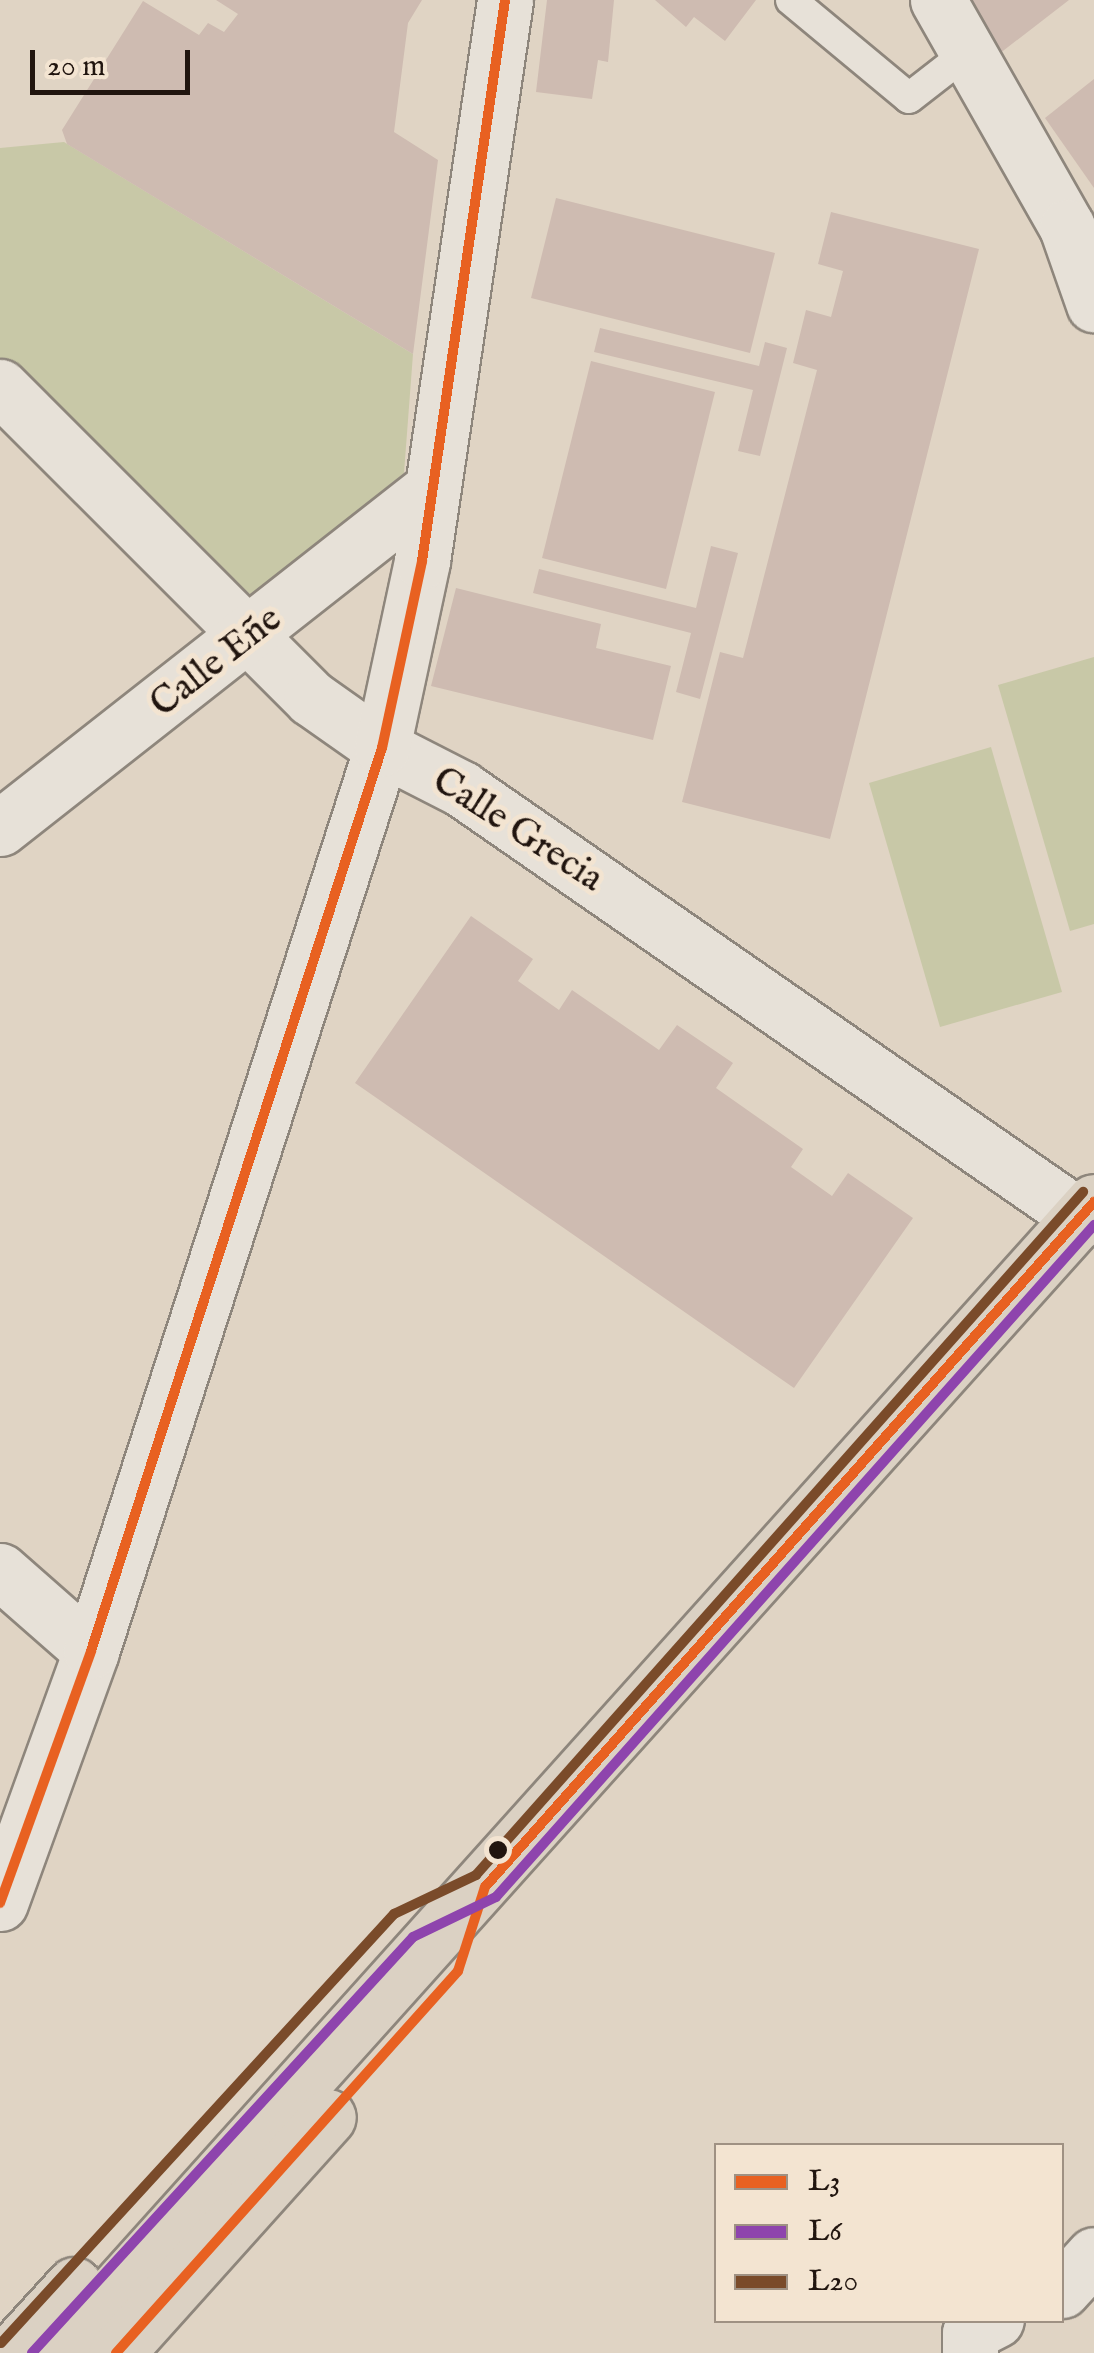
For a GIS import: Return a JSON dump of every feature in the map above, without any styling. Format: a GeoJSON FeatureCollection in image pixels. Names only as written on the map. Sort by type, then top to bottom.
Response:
{"type":"FeatureCollection","features":[{"type":"Feature","properties":{"kind":"main road"},"geometry":{"type":"LineString","coordinates":[[60,2353],[485,1887],[1088,1210]]}},
{"type":"Feature","properties":{"kind":"main road"},"geometry":{"type":"LineString","coordinates":[[12,2353],[404,1926],[485,1887]]}},
{"type":"Feature","properties":{"kind":"main road"},"geometry":{"type":"LineString","coordinates":[[116,2353],[458,1971],[485,1887]]}},
{"type":"Feature","properties":{"kind":"street"},"geometry":{"type":"LineString","coordinates":[[0,1903],[91,1651],[382,748],[429,491],[505,0]]}},
{"type":"Feature","properties":{"kind":"street"},"geometry":{"type":"LineString","coordinates":[[938,0],[963,56],[1067,227],[1094,304]]}},
{"type":"Feature","properties":{"kind":"street","name":"Calle Grecia"},"geometry":{"type":"LineString","coordinates":[[0,387],[312,698],[382,748],[462,789],[1088,1210]]}},
{"type":"Feature","properties":{"kind":"street","name":"Calle Eñe"},"geometry":{"type":"LineString","coordinates":[[0,828],[252,638],[429,491]]}},
{"type":"Feature","properties":{"kind":"street"},"geometry":{"type":"LineString","coordinates":[[0,1571],[91,1651]]}},
{"type":"Feature","properties":{"kind":"street"},"geometry":{"type":"LineString","coordinates":[[1064,2288],[1094,2255]]}},
{"type":"Feature","properties":{"kind":"street"},"geometry":{"type":"LineString","coordinates":[[970,2353],[970,2333],[990,2323]]}},
{"type":"Feature","properties":{"kind":"lane"},"geometry":{"type":"LineString","coordinates":[[791,0],[910,98],[963,56]]}},
{"type":"Feature","properties":{"kind":"green space"},"geometry":{"type":"Polygon","coordinates":[[[64,142],[413,354],[404,473],[254,595],[189,576],[0,390],[0,148],[64,142]]]}},
{"type":"Feature","properties":{"kind":"green space"},"geometry":{"type":"Polygon","coordinates":[[[1094,657],[1094,924],[1070,931],[998,685],[1094,657]]]}},
{"type":"Feature","properties":{"kind":"green space"},"geometry":{"type":"Polygon","coordinates":[[[991,747],[1062,992],[940,1027],[869,783],[991,747]]]}},
{"type":"Feature","properties":{"kind":"building"},"geometry":{"type":"Polygon","coordinates":[[[216,0],[422,0],[408,23],[394,132],[438,160],[413,354],[67,144],[62,130],[143,1],[199,35],[208,23],[224,32],[238,14],[216,0]]]}},
{"type":"Feature","properties":{"kind":"building"},"geometry":{"type":"Polygon","coordinates":[[[547,0],[614,0],[608,62],[598,60],[592,99],[536,92],[547,0]]]}},
{"type":"Feature","properties":{"kind":"building"},"geometry":{"type":"Polygon","coordinates":[[[655,0],[756,0],[725,41],[694,17],[686,27],[655,0]]]}},
{"type":"Feature","properties":{"kind":"building"},"geometry":{"type":"Polygon","coordinates":[[[961,0],[1069,0],[999,54],[961,0]]]}},
{"type":"Feature","properties":{"kind":"building"},"geometry":{"type":"Polygon","coordinates":[[[1094,79],[1094,188],[1045,118],[1094,79]]]}},
{"type":"Feature","properties":{"kind":"building"},"geometry":{"type":"Polygon","coordinates":[[[556,198],[775,253],[750,353],[531,298],[556,198]]]}},
{"type":"Feature","properties":{"kind":"building"},"geometry":{"type":"Polygon","coordinates":[[[831,212],[979,249],[830,839],[682,802],[720,652],[743,658],[817,370],[793,363],[806,310],[831,317],[843,271],[818,264],[831,212]]]}},
{"type":"Feature","properties":{"kind":"building"},"geometry":{"type":"Polygon","coordinates":[[[600,328],[759,366],[765,342],[787,348],[760,456],[738,451],[753,390],[594,352],[600,328]]]}},
{"type":"Feature","properties":{"kind":"building"},"geometry":{"type":"Polygon","coordinates":[[[591,361],[715,392],[666,589],[542,558],[591,361]]]}},
{"type":"Feature","properties":{"kind":"building"},"geometry":{"type":"Polygon","coordinates":[[[711,546],[738,553],[700,699],[676,692],[691,633],[533,593],[539,569],[696,608],[711,546]]]}},
{"type":"Feature","properties":{"kind":"building"},"geometry":{"type":"Polygon","coordinates":[[[456,588],[601,624],[596,648],[671,666],[653,740],[431,686],[456,588]]]}},
{"type":"Feature","properties":{"kind":"building"},"geometry":{"type":"Polygon","coordinates":[[[471,916],[533,959],[518,981],[559,1010],[572,990],[659,1050],[677,1025],[733,1063],[716,1088],[803,1149],[791,1167],[832,1196],[848,1173],[913,1218],[794,1388],[355,1083],[471,916]]]}},
{"type":"Feature","properties":{"kind":"transit line","name":"L3"},"geometry":{"type":"LineString","coordinates":[[0,1903],[91,1651],[382,748],[422,561],[505,0]]}},
{"type":"Feature","properties":{"kind":"transit line","name":"L20"},"geometry":{"type":"LineString","coordinates":[[1,2343],[394,1914],[476,1875],[1083,1192]]}},
{"type":"Feature","properties":{"kind":"transit line","name":"L3"},"geometry":{"type":"LineString","coordinates":[[116,2353],[458,1971],[485,1887],[1094,1202]]}},
{"type":"Feature","properties":{"kind":"transit line","name":"L6"},"geometry":{"type":"LineString","coordinates":[[32,2353],[413,1937],[496,1897],[1094,1225]]}}]}
